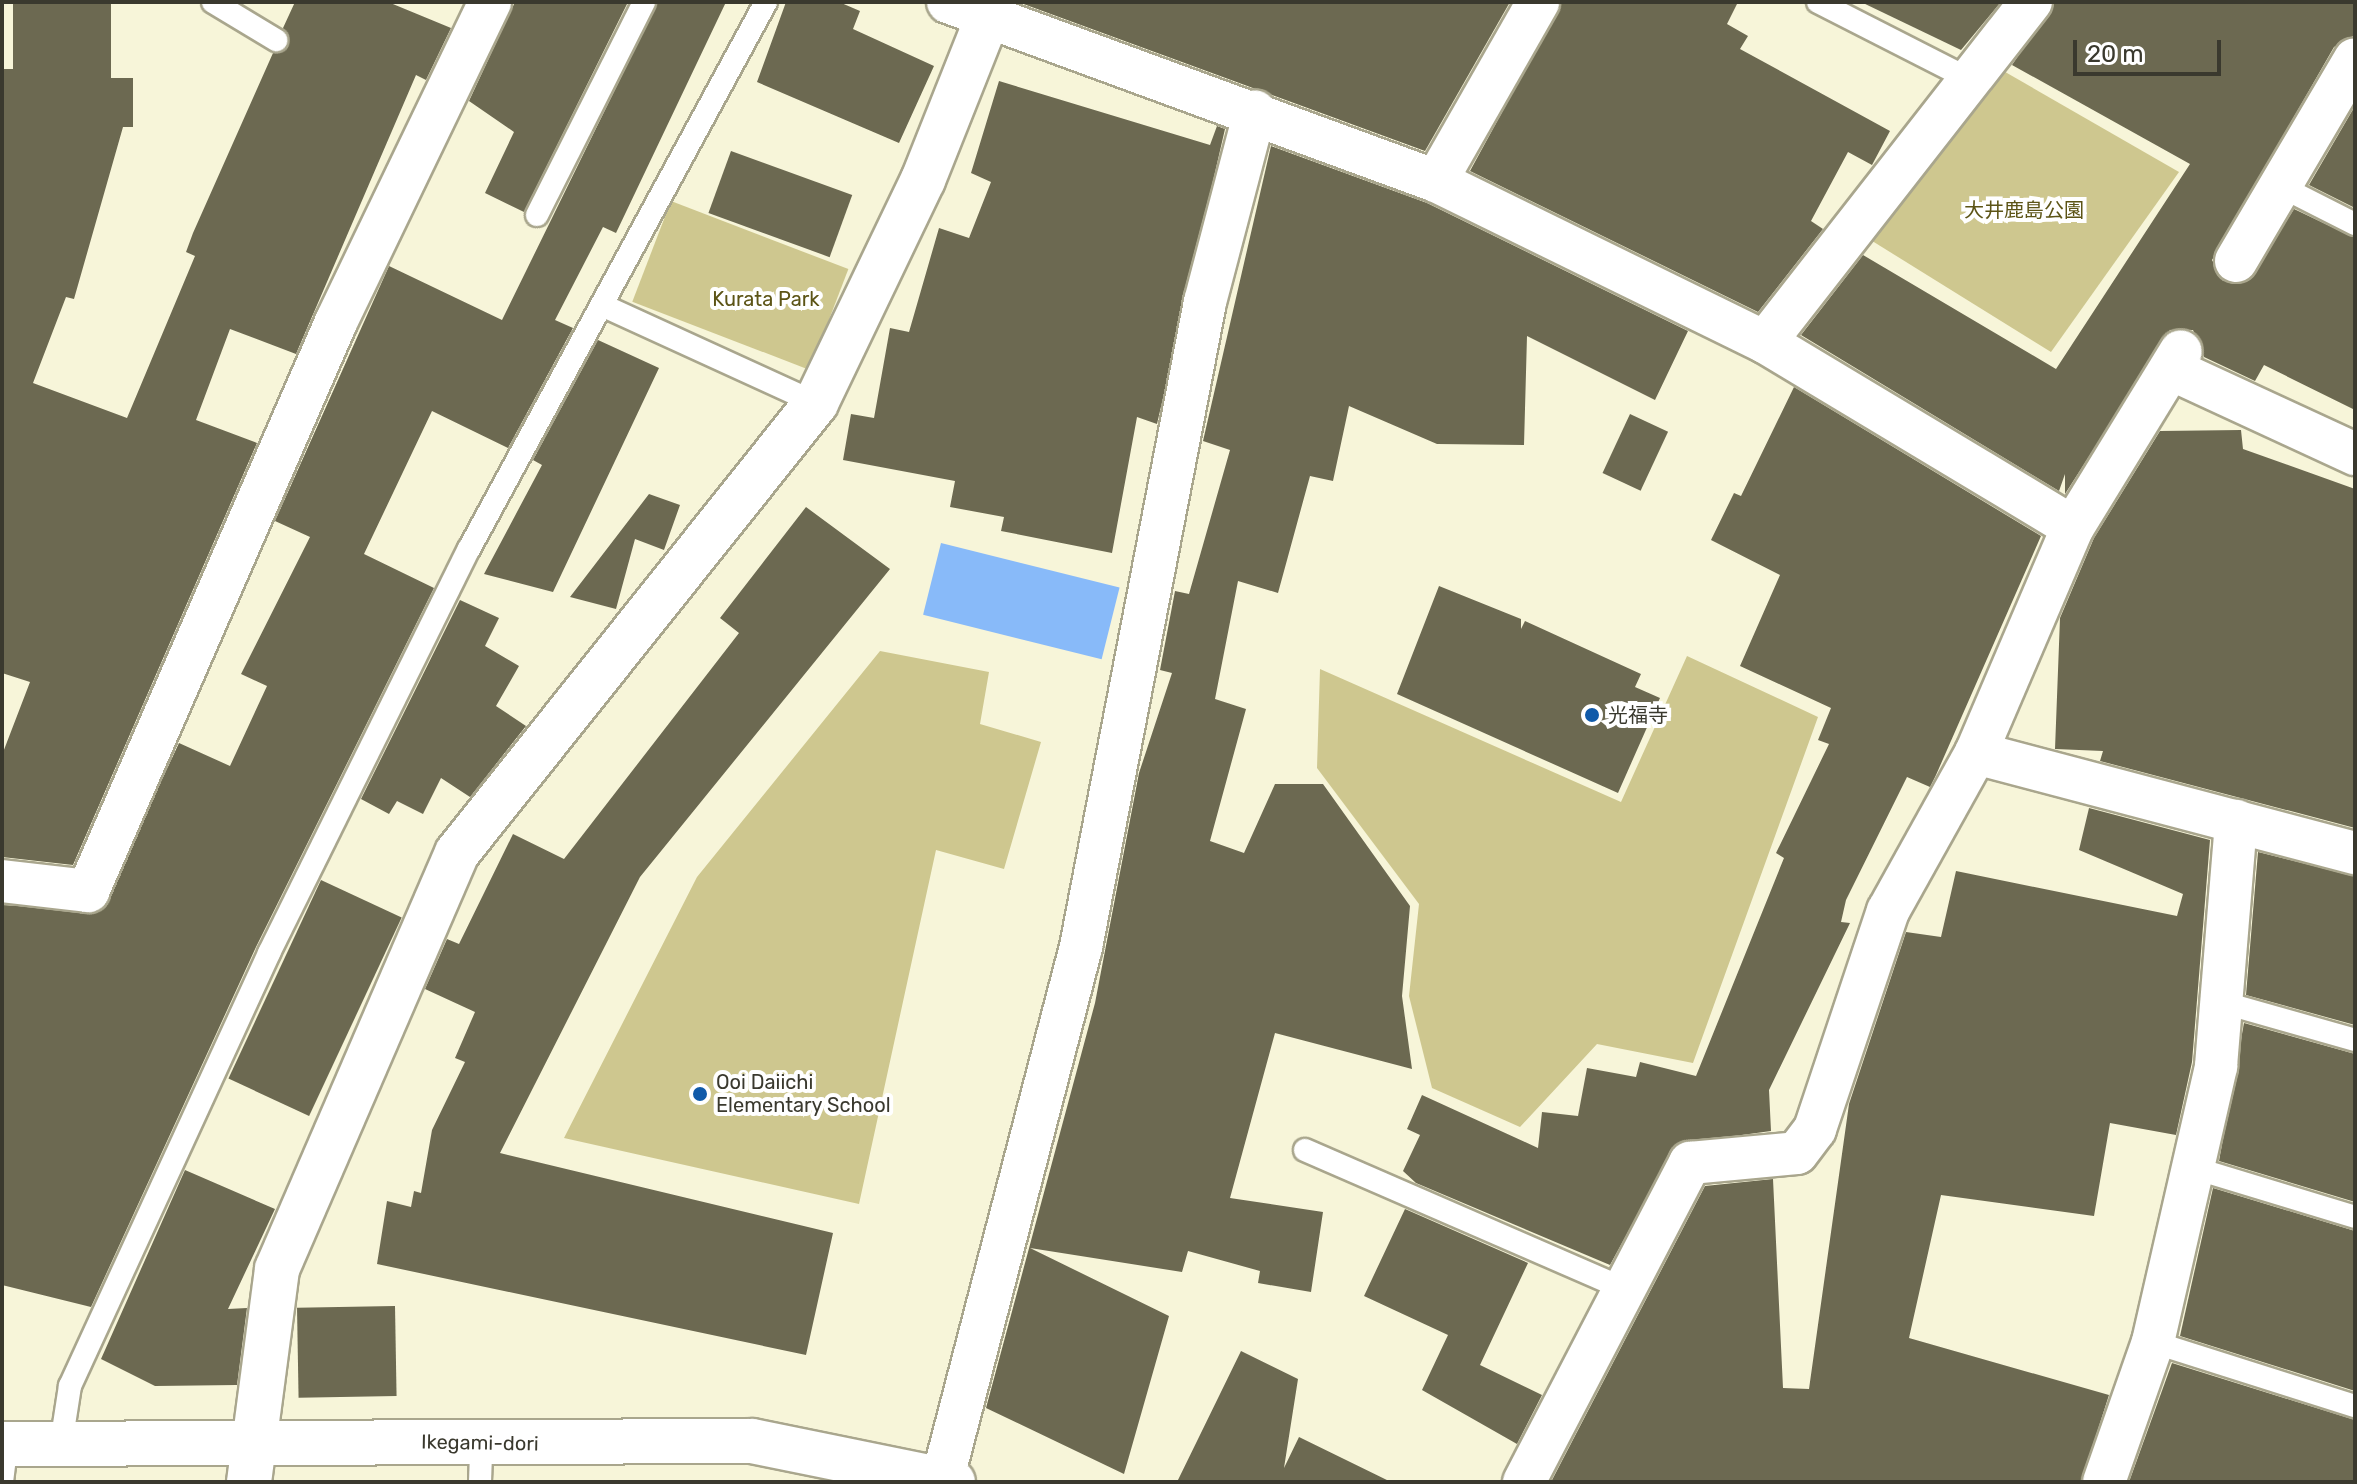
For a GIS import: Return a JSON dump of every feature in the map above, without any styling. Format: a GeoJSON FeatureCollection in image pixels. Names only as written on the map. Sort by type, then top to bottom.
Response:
{"type":"FeatureCollection","features":[{"type":"Feature","properties":{"kind":"street"},"geometry":{"type":"LineString","coordinates":[[2,881],[88,891],[336,322],[490,2]]}},
{"type":"Feature","properties":{"kind":"street"},"geometry":{"type":"LineString","coordinates":[[948,2],[990,12],[1436,181],[1765,342],[2073,527]]}},
{"type":"Feature","properties":{"kind":"street"},"geometry":{"type":"LineString","coordinates":[[1436,181],[1538,2]]}},
{"type":"Feature","properties":{"kind":"street"},"geometry":{"type":"LineString","coordinates":[[1765,342],[2031,2]]}},
{"type":"Feature","properties":{"kind":"street"},"geometry":{"type":"LineString","coordinates":[[250,1463],[277,1269],[457,853],[816,403],[923,180],[990,12]]}},
{"type":"Feature","properties":{"kind":"street"},"geometry":{"type":"LineString","coordinates":[[2236,261],[2355,59]]}},
{"type":"Feature","properties":{"kind":"street"},"geometry":{"type":"LineString","coordinates":[[948,1480],[1081,947],[1205,302],[1255,111]]}},
{"type":"Feature","properties":{"kind":"street"},"geometry":{"type":"LineString","coordinates":[[1524,1482],[1622,1288],[1690,1163],[1797,1153],[1815,1129],[1888,911],[1976,753],[2073,527],[2176,360],[2355,454]]}},
{"type":"Feature","properties":{"kind":"street"},"geometry":{"type":"LineString","coordinates":[[1976,753],[2355,853]]}},
{"type":"Feature","properties":{"kind":"street"},"geometry":{"type":"LineString","coordinates":[[2104,1482],[2153,1342],[2216,1066],[2236,821]]}},
{"type":"Feature","properties":{"kind":"street","name":"Ikegami-dori"},"geometry":{"type":"LineString","coordinates":[[4,1457],[61,1444],[250,1463],[481,1464],[752,1441],[948,1480]]}},
{"type":"Feature","properties":{"kind":"lane"},"geometry":{"type":"LineString","coordinates":[[213,2],[276,40]]}},
{"type":"Feature","properties":{"kind":"lane"},"geometry":{"type":"LineString","coordinates":[[537,215],[644,2]]}},
{"type":"Feature","properties":{"kind":"lane"},"geometry":{"type":"LineString","coordinates":[[61,1444],[70,1386],[269,953],[469,549],[604,306],[766,2]]}},
{"type":"Feature","properties":{"kind":"lane"},"geometry":{"type":"LineString","coordinates":[[1818,2],[1969,79]]}},
{"type":"Feature","properties":{"kind":"lane"},"geometry":{"type":"LineString","coordinates":[[2280,186],[2355,224]]}},
{"type":"Feature","properties":{"kind":"lane"},"geometry":{"type":"LineString","coordinates":[[604,306],[816,403]]}},
{"type":"Feature","properties":{"kind":"lane"},"geometry":{"type":"LineString","coordinates":[[2221,1002],[2355,1040]]}},
{"type":"Feature","properties":{"kind":"lane"},"geometry":{"type":"LineString","coordinates":[[1305,1150],[1622,1288]]}},
{"type":"Feature","properties":{"kind":"lane"},"geometry":{"type":"LineString","coordinates":[[2194,1168],[2355,1217]]}},
{"type":"Feature","properties":{"kind":"lane"},"geometry":{"type":"LineString","coordinates":[[2153,1342],[2355,1406]]}},
{"type":"Feature","properties":{"kind":"green space","name":"大井鹿島公園"},"geometry":{"type":"Polygon","coordinates":[[[2000,69],[2179,172],[2051,352],[1869,239],[2000,69]]]}},
{"type":"Feature","properties":{"kind":"green space","name":"Kurata Park"},"geometry":{"type":"Polygon","coordinates":[[[671,201],[848,269],[810,370],[632,302],[671,201]]]}},
{"type":"Feature","properties":{"kind":"green space"},"geometry":{"type":"Polygon","coordinates":[[[880,651],[989,672],[980,724],[1041,742],[1004,869],[936,850],[859,1204],[564,1138],[697,877],[880,651]]]}},
{"type":"Feature","properties":{"kind":"green space"},"geometry":{"type":"Polygon","coordinates":[[[1687,656],[1818,717],[1693,1063],[1597,1044],[1520,1127],[1432,1088],[1409,996],[1419,904],[1317,768],[1320,669],[1621,802],[1687,656]]]}},
{"type":"Feature","properties":{"kind":"water"},"geometry":{"type":"Polygon","coordinates":[[[941,543],[1120,588],[1102,659],[923,615],[941,543]]]}},
{"type":"Feature","properties":{"kind":"building"},"geometry":{"type":"Polygon","coordinates":[[[13,2],[111,2],[111,78],[133,78],[133,127],[123,127],[74,299],[66,297],[33,383],[127,418],[195,256],[186,252],[193,233],[273,53],[288,47],[283,28],[295,2],[388,2],[451,28],[426,80],[416,75],[296,354],[230,329],[196,420],[257,443],[73,865],[2,857],[2,755],[30,682],[2,673],[2,69],[13,69],[13,2]]]}},
{"type":"Feature","properties":{"kind":"building"},"geometry":{"type":"Polygon","coordinates":[[[515,2],[628,2],[524,212],[485,193],[514,132],[469,101],[515,2]]]}},
{"type":"Feature","properties":{"kind":"building"},"geometry":{"type":"Polygon","coordinates":[[[658,2],[726,2],[616,233],[603,227],[555,320],[573,328],[508,448],[432,411],[364,554],[434,588],[256,947],[91,1307],[2,1285],[2,905],[101,911],[179,743],[230,766],[267,686],[241,674],[310,537],[275,521],[389,266],[502,320],[658,2]]]}},
{"type":"Feature","properties":{"kind":"building"},"geometry":{"type":"Polygon","coordinates":[[[786,2],[839,2],[860,11],[853,29],[934,66],[899,143],[757,82],[786,2]]]}},
{"type":"Feature","properties":{"kind":"building"},"geometry":{"type":"Polygon","coordinates":[[[1018,2],[1510,2],[1425,151],[1018,2]]]}},
{"type":"Feature","properties":{"kind":"building"},"geometry":{"type":"Polygon","coordinates":[[[1562,2],[1738,2],[1727,24],[1748,36],[1740,49],[1890,131],[1872,165],[1848,152],[1811,221],[1823,229],[1758,312],[1470,171],[1562,2]]]}},
{"type":"Feature","properties":{"kind":"building"},"geometry":{"type":"Polygon","coordinates":[[[1861,2],[2001,2],[1961,50],[1861,2]]]}},
{"type":"Feature","properties":{"kind":"building"},"geometry":{"type":"Polygon","coordinates":[[[2054,2],[2355,2],[2355,35],[2334,47],[2212,260],[2223,281],[2248,281],[2294,209],[2355,238],[2355,410],[2264,365],[2255,381],[2204,357],[2193,330],[2170,330],[2065,494],[2065,474],[2059,491],[1801,335],[1863,255],[2056,369],[2190,164],[2012,65],[2054,2]]]}},
{"type":"Feature","properties":{"kind":"building"},"geometry":{"type":"Polygon","coordinates":[[[999,81],[1210,145],[1217,126],[1225,129],[1157,424],[1137,417],[1112,553],[1001,531],[1004,517],[950,507],[955,481],[843,460],[851,414],[874,418],[890,328],[909,332],[939,228],[969,238],[991,182],[971,173],[999,81]]]}},
{"type":"Feature","properties":{"kind":"building"},"geometry":{"type":"Polygon","coordinates":[[[2355,106],[2355,208],[2309,185],[2355,106]]]}},
{"type":"Feature","properties":{"kind":"building"},"geometry":{"type":"Polygon","coordinates":[[[1271,146],[1427,203],[1688,331],[1655,400],[1527,336],[1524,445],[1437,444],[1349,406],[1333,481],[1310,476],[1278,593],[1238,581],[1215,699],[1246,709],[1210,841],[1244,853],[1275,784],[1323,784],[1410,906],[1402,996],[1412,1069],[1275,1033],[1230,1198],[1323,1212],[1311,1292],[1258,1283],[1260,1271],[1188,1251],[1182,1272],[1030,1248],[1169,1316],[1124,1474],[986,1408],[1095,1003],[1139,773],[1172,673],[1160,670],[1175,591],[1189,594],[1230,450],[1203,441],[1271,146]]]}},
{"type":"Feature","properties":{"kind":"building"},"geometry":{"type":"Polygon","coordinates":[[[731,151],[852,195],[830,257],[708,213],[731,151]]]}},
{"type":"Feature","properties":{"kind":"building"},"geometry":{"type":"Polygon","coordinates":[[[598,340],[659,368],[553,592],[484,574],[542,465],[533,460],[598,340]]]}},
{"type":"Feature","properties":{"kind":"building"},"geometry":{"type":"Polygon","coordinates":[[[1794,387],[2041,536],[1930,787],[1907,777],[1846,900],[1841,922],[1850,923],[1769,1090],[1771,1131],[1676,1144],[1610,1265],[1416,1183],[1403,1171],[1420,1135],[1407,1129],[1422,1095],[1538,1148],[1542,1112],[1578,1116],[1587,1068],[1636,1077],[1640,1062],[1696,1076],[1784,858],[1776,853],[1829,744],[1818,740],[1831,708],[1740,666],[1780,575],[1711,540],[1734,493],[1741,496],[1794,387]]]}},
{"type":"Feature","properties":{"kind":"building"},"geometry":{"type":"Polygon","coordinates":[[[1630,414],[1668,432],[1641,491],[1603,473],[1630,414]]]}},
{"type":"Feature","properties":{"kind":"building"},"geometry":{"type":"Polygon","coordinates":[[[2241,430],[2243,449],[2355,489],[2355,828],[2100,761],[2103,751],[2055,749],[2060,618],[2094,538],[2160,431],[2241,430]]]}},
{"type":"Feature","properties":{"kind":"building"},"geometry":{"type":"Polygon","coordinates":[[[649,494],[680,505],[664,550],[635,539],[616,609],[570,597],[649,494]]]}},
{"type":"Feature","properties":{"kind":"building"},"geometry":{"type":"Polygon","coordinates":[[[806,507],[890,569],[640,877],[500,1153],[833,1233],[806,1355],[377,1264],[387,1201],[411,1207],[414,1191],[421,1193],[432,1130],[465,1062],[455,1058],[475,1012],[425,989],[447,939],[459,944],[513,834],[564,859],[739,633],[720,618],[806,507]]]}},
{"type":"Feature","properties":{"kind":"building"},"geometry":{"type":"Polygon","coordinates":[[[1439,586],[1521,619],[1521,629],[1525,621],[1641,674],[1635,687],[1660,698],[1618,793],[1397,694],[1439,586]]]}},
{"type":"Feature","properties":{"kind":"building"},"geometry":{"type":"Polygon","coordinates":[[[460,600],[499,618],[485,646],[519,666],[496,706],[526,726],[470,797],[441,778],[423,814],[397,801],[389,814],[361,799],[460,600]]]}},
{"type":"Feature","properties":{"kind":"building"},"geometry":{"type":"Polygon","coordinates":[[[2089,808],[2210,840],[2192,1062],[2176,1135],[2110,1123],[2094,1216],[1941,1195],[1909,1338],[2109,1395],[2081,1482],[1551,1482],[1705,1186],[1773,1179],[1783,1388],[1809,1389],[1849,1104],[1906,932],[1941,937],[1956,871],[2177,916],[2183,894],[2079,850],[2089,808]]]}},
{"type":"Feature","properties":{"kind":"building"},"geometry":{"type":"Polygon","coordinates":[[[2258,852],[2355,876],[2355,1025],[2246,995],[2258,852]]]}},
{"type":"Feature","properties":{"kind":"building"},"geometry":{"type":"Polygon","coordinates":[[[321,880],[402,918],[309,1116],[228,1078],[321,880]]]}},
{"type":"Feature","properties":{"kind":"building"},"geometry":{"type":"Polygon","coordinates":[[[2244,1023],[2355,1054],[2355,1202],[2219,1161],[2244,1023]]]}},
{"type":"Feature","properties":{"kind":"building"},"geometry":{"type":"Polygon","coordinates":[[[185,1170],[275,1209],[228,1309],[247,1308],[237,1385],[155,1386],[101,1359],[185,1170]]]}},
{"type":"Feature","properties":{"kind":"building"},"geometry":{"type":"Polygon","coordinates":[[[2213,1188],[2355,1231],[2355,1391],[2180,1336],[2213,1188]]]}},
{"type":"Feature","properties":{"kind":"building"},"geometry":{"type":"Polygon","coordinates":[[[1405,1209],[1528,1263],[1480,1365],[1542,1395],[1517,1444],[1422,1390],[1448,1335],[1364,1296],[1405,1209]]]}},
{"type":"Feature","properties":{"kind":"building"},"geometry":{"type":"Polygon","coordinates":[[[395,1306],[397,1396],[299,1398],[297,1308],[395,1306]]]}},
{"type":"Feature","properties":{"kind":"building"},"geometry":{"type":"Polygon","coordinates":[[[1241,1351],[1298,1379],[1284,1468],[1299,1437],[1391,1482],[1177,1482],[1241,1351]]]}},
{"type":"Feature","properties":{"kind":"building"},"geometry":{"type":"Polygon","coordinates":[[[2172,1363],[2355,1420],[2355,1482],[2129,1482],[2172,1363]]]}},
{"type":"Feature","properties":{"kind":"place","name":"光福寺"},"geometry":{"type":"Point","coordinates":[1592,715]}},
{"type":"Feature","properties":{"kind":"place","name":"Ooi Daiichi Elementary School"},"geometry":{"type":"Point","coordinates":[700,1094]}}]}
